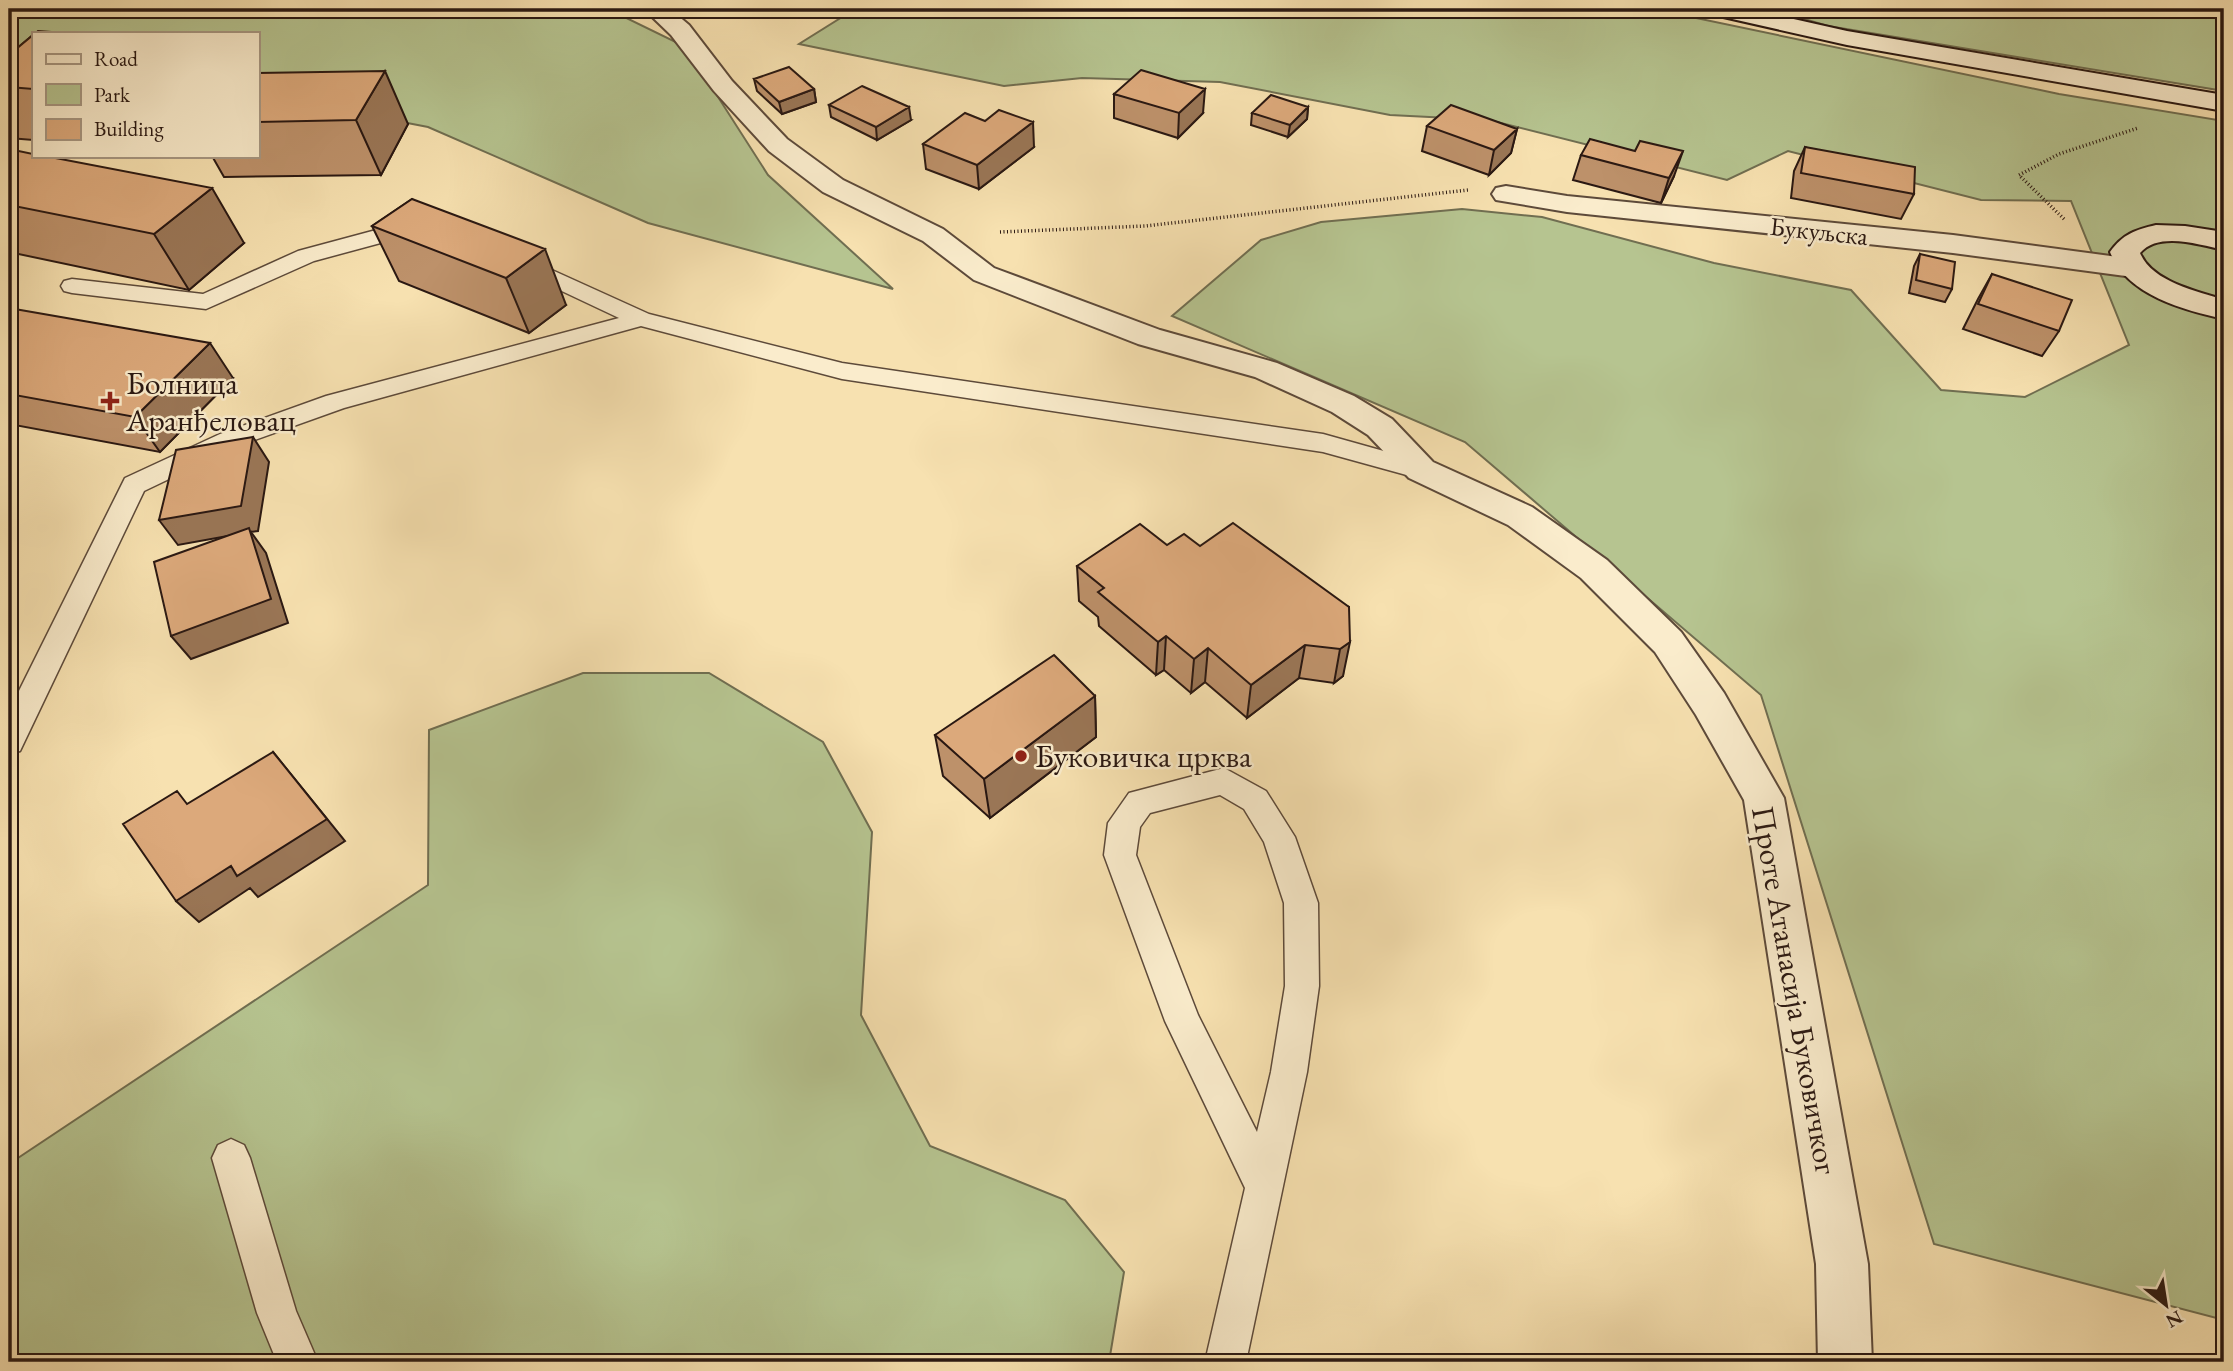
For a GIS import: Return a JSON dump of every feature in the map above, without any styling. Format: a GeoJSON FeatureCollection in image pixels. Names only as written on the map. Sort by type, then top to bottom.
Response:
{"type":"FeatureCollection","features":[{"type":"Feature","properties":{"kind":"street","name":"Проте Атанасија Буковичког"},"geometry":{"type":"LineString","coordinates":[[656,9],[680,30],[723,86],[778,145],[833,186],[933,235],[984,274],[1149,337],[1266,370],[1343,404],[1380,427],[1421,470],[1520,516],[1594,569],[1668,642],[1710,704],[1764,798],[1842,1264],[1845,1362]]}},
{"type":"Feature","properties":{"kind":"street"},"geometry":{"type":"LineString","coordinates":[[1718,9],[1847,38],[2224,103]]}},
{"type":"Feature","properties":{"kind":"street","name":"Букуљска"},"geometry":{"type":"LineString","coordinates":[[1506,194],[1567,204],[1953,244],[2133,268],[2170,291],[2224,310]]}},
{"type":"Feature","properties":{"kind":"street"},"geometry":{"type":"LineString","coordinates":[[2133,268],[2125,252],[2136,239],[2153,234],[2214,239]]}},
{"type":"Feature","properties":{"kind":"lane"},"geometry":{"type":"LineString","coordinates":[[72,286],[206,302],[306,256],[426,223],[438,228]]}},
{"type":"Feature","properties":{"kind":"lane"},"geometry":{"type":"LineString","coordinates":[[499,253],[642,319],[842,371],[1323,443],[1421,470]]}},
{"type":"Feature","properties":{"kind":"lane"},"geometry":{"type":"LineString","coordinates":[[9,742],[134,485],[229,440],[335,402],[642,319]]}},
{"type":"Feature","properties":{"kind":"lane"},"geometry":{"type":"LineString","coordinates":[[1226,1362],[1289,1072],[1303,986],[1301,903],[1279,837],[1255,800],[1224,781],[1140,802],[1124,823],[1120,855],[1183,1021],[1264,1185]]}},
{"type":"Feature","properties":{"kind":"lane"},"geometry":{"type":"LineString","coordinates":[[232,1158],[277,1313],[298,1362]]}},
{"type":"Feature","properties":{"kind":"path"},"geometry":{"type":"LineString","coordinates":[[2099,264],[2063,217],[2019,175],[2059,154],[2169,120],[2192,97]]}},
{"type":"Feature","properties":{"kind":"path"},"geometry":{"type":"LineString","coordinates":[[933,235],[1145,226],[1470,190],[1506,194]]}},
{"type":"Feature","properties":{"kind":"green space"},"geometry":{"type":"Polygon","coordinates":[[[9,9],[608,9],[686,47],[768,175],[893,289],[648,223],[428,127],[259,94],[259,32],[32,32],[32,54],[9,53],[9,9]]]}},
{"type":"Feature","properties":{"kind":"green space"},"geometry":{"type":"Polygon","coordinates":[[[855,9],[1653,9],[2059,94],[2224,121],[2224,1320],[1934,1244],[1761,695],[1465,442],[1172,316],[1261,240],[1321,222],[1462,209],[1542,217],[1714,263],[1851,290],[1941,390],[2025,397],[2129,345],[2071,201],[1981,200],[1788,151],[1727,180],[1489,120],[1390,115],[1220,82],[1082,78],[1004,86],[799,44],[855,9]]]}},
{"type":"Feature","properties":{"kind":"green space"},"geometry":{"type":"Polygon","coordinates":[[[1770,9],[2224,9],[2224,91],[1828,26],[1770,9]]]}},
{"type":"Feature","properties":{"kind":"green space"},"geometry":{"type":"Polygon","coordinates":[[[583,673],[709,673],[823,742],[872,832],[861,1015],[930,1146],[1065,1200],[1124,1272],[1109,1362],[9,1362],[9,1164],[428,885],[429,730],[583,673]]]}},
{"type":"Feature","properties":{"kind":"building"},"geometry":{"type":"Polygon","coordinates":[[[32,36],[32,89],[9,87],[9,55],[32,36]]]}},
{"type":"Feature","properties":{"kind":"building"},"geometry":{"type":"Polygon","coordinates":[[[789,67],[814,89],[779,102],[754,79],[789,67]]]}},
{"type":"Feature","properties":{"kind":"building"},"geometry":{"type":"Polygon","coordinates":[[[1141,70],[1205,89],[1179,113],[1114,94],[1141,70]]]}},
{"type":"Feature","properties":{"kind":"building"},"geometry":{"type":"Polygon","coordinates":[[[385,71],[356,120],[259,122],[259,73],[385,71]]]}},
{"type":"Feature","properties":{"kind":"building"},"geometry":{"type":"Polygon","coordinates":[[[862,86],[909,107],[876,127],[829,105],[862,86]]]}},
{"type":"Feature","properties":{"kind":"building"},"geometry":{"type":"Polygon","coordinates":[[[1271,95],[1308,107],[1290,125],[1252,113],[1271,95]]]}},
{"type":"Feature","properties":{"kind":"building"},"geometry":{"type":"Polygon","coordinates":[[[1451,105],[1517,129],[1494,150],[1427,126],[1451,105]]]}},
{"type":"Feature","properties":{"kind":"building"},"geometry":{"type":"Polygon","coordinates":[[[999,110],[1033,122],[977,165],[923,144],[965,113],[985,121],[999,110]]]}},
{"type":"Feature","properties":{"kind":"building"},"geometry":{"type":"Polygon","coordinates":[[[1590,139],[1635,151],[1640,141],[1683,151],[1669,178],[1581,155],[1590,139]]]}},
{"type":"Feature","properties":{"kind":"building"},"geometry":{"type":"Polygon","coordinates":[[[1805,147],[1915,167],[1914,194],[1801,173],[1805,147]]]}},
{"type":"Feature","properties":{"kind":"building"},"geometry":{"type":"Polygon","coordinates":[[[9,149],[32,154],[32,158],[55,158],[212,188],[154,234],[9,205],[9,149]]]}},
{"type":"Feature","properties":{"kind":"building"},"geometry":{"type":"Polygon","coordinates":[[[412,199],[545,249],[506,278],[372,226],[412,199]]]}},
{"type":"Feature","properties":{"kind":"building"},"geometry":{"type":"Polygon","coordinates":[[[1920,254],[1955,262],[1952,289],[1916,280],[1920,254]]]}},
{"type":"Feature","properties":{"kind":"building"},"geometry":{"type":"Polygon","coordinates":[[[1992,274],[2072,300],[2059,331],[1978,304],[1992,274]]]}},
{"type":"Feature","properties":{"kind":"building"},"geometry":{"type":"Polygon","coordinates":[[[9,308],[210,343],[135,417],[9,394],[9,308]]]}},
{"type":"Feature","properties":{"kind":"building"},"geometry":{"type":"Polygon","coordinates":[[[253,437],[241,506],[159,520],[176,450],[253,437]]]}},
{"type":"Feature","properties":{"kind":"building"},"geometry":{"type":"Polygon","coordinates":[[[1233,523],[1349,607],[1350,642],[1340,649],[1305,645],[1251,685],[1208,648],[1194,659],[1166,636],[1158,642],[1098,592],[1104,588],[1077,566],[1140,524],[1167,545],[1184,534],[1200,546],[1233,523]]]}},
{"type":"Feature","properties":{"kind":"building"},"geometry":{"type":"Polygon","coordinates":[[[249,528],[271,599],[171,636],[154,562],[249,528]]]}},
{"type":"Feature","properties":{"kind":"building"},"geometry":{"type":"Polygon","coordinates":[[[1054,655],[1095,696],[984,779],[935,735],[1054,655]]]}},
{"type":"Feature","properties":{"kind":"building"},"geometry":{"type":"Polygon","coordinates":[[[273,752],[327,819],[237,876],[231,866],[176,901],[123,824],[177,791],[187,804],[273,752]]]}},
{"type":"Feature","properties":{"kind":"place","name":"Болница Аранђеловац"},"geometry":{"type":"Point","coordinates":[110,401]}},
{"type":"Feature","properties":{"kind":"place","name":"Буковичка црква"},"geometry":{"type":"Point","coordinates":[1021,756]}}]}
